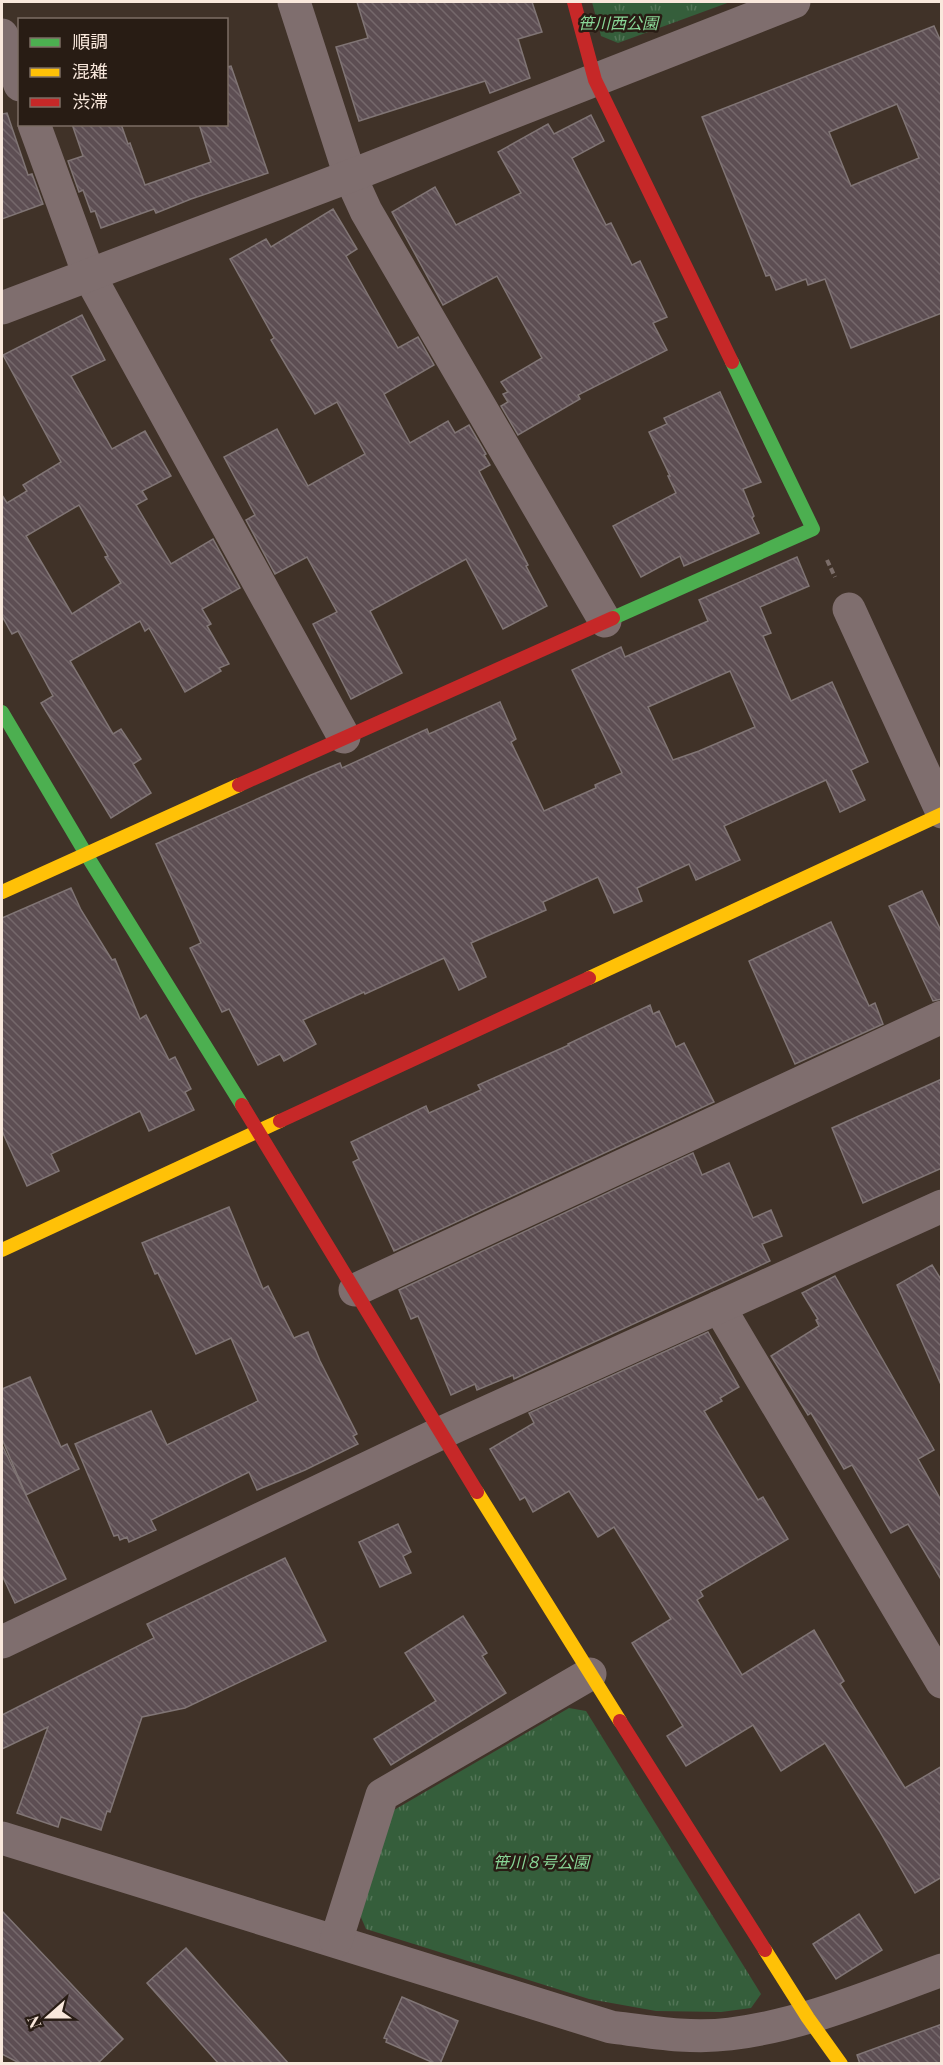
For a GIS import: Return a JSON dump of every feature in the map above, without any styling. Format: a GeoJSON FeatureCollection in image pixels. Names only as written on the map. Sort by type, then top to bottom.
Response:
{"type":"FeatureCollection","features":[{"type":"Feature","properties":{"kind":"street"},"geometry":{"type":"LineString","coordinates":[[294,2],[350,176],[366,211],[605,621]]}},
{"type":"Feature","properties":{"kind":"street"},"geometry":{"type":"LineString","coordinates":[[2,892],[813,529],[595,80],[574,2]]}},
{"type":"Feature","properties":{"kind":"street"},"geometry":{"type":"LineString","coordinates":[[2,308],[350,176],[794,2]]}},
{"type":"Feature","properties":{"kind":"street"},"geometry":{"type":"LineString","coordinates":[[2,35],[18,79]]}},
{"type":"Feature","properties":{"kind":"street"},"geometry":{"type":"LineString","coordinates":[[35,126],[88,275],[344,737]]}},
{"type":"Feature","properties":{"kind":"street"},"geometry":{"type":"LineString","coordinates":[[2,1250],[942,813],[849,609]]}},
{"type":"Feature","properties":{"kind":"street"},"geometry":{"type":"LineString","coordinates":[[2,712],[86,854],[590,1674],[808,2018],[841,2064]]}},
{"type":"Feature","properties":{"kind":"street"},"geometry":{"type":"LineString","coordinates":[[355,1290],[942,1017]]}},
{"type":"Feature","properties":{"kind":"street"},"geometry":{"type":"LineString","coordinates":[[2,1642],[441,1433],[942,1206]]}},
{"type":"Feature","properties":{"kind":"street"},"geometry":{"type":"LineString","coordinates":[[719,1307],[942,1682]]}},
{"type":"Feature","properties":{"kind":"street"},"geometry":{"type":"LineString","coordinates":[[336,1941],[382,1795],[590,1674]]}},
{"type":"Feature","properties":{"kind":"street"},"geometry":{"type":"LineString","coordinates":[[2,1838],[611,2026],[672,2036],[730,2034],[808,2018],[942,1970]]}},
{"type":"Feature","properties":{"kind":"path"},"geometry":{"type":"LineString","coordinates":[[813,529],[849,609]]}},
{"type":"Feature","properties":{"kind":"green space","name":"笹川西公園"},"geometry":{"type":"Polygon","coordinates":[[[592,2],[730,2],[618,43],[601,36],[592,2]]]}},
{"type":"Feature","properties":{"kind":"green space","name":"笹川８号公園"},"geometry":{"type":"Polygon","coordinates":[[[569,1708],[586,1711],[761,1994],[751,2008],[721,2012],[656,2011],[589,1999],[366,1929],[360,1915],[394,1810],[569,1708]]]}},
{"type":"Feature","properties":{"kind":"building"},"geometry":{"type":"Polygon","coordinates":[[[357,2],[532,2],[542,32],[518,39],[530,78],[490,93],[485,81],[359,121],[336,47],[368,38],[357,2]]]}},
{"type":"Feature","properties":{"kind":"building"},"geometry":{"type":"Polygon","coordinates":[[[934,26],[942,44],[942,313],[851,348],[825,279],[808,285],[806,279],[776,290],[770,275],[766,276],[702,117],[934,26]],[[897,104],[829,132],[851,186],[919,158],[897,104]]]}},
{"type":"Feature","properties":{"kind":"building"},"geometry":{"type":"Polygon","coordinates":[[[231,66],[268,173],[156,213],[154,209],[101,228],[95,211],[91,212],[83,190],[79,192],[68,161],[83,156],[73,126],[122,126],[145,185],[211,162],[200,126],[228,126],[228,67],[231,66]]]}},
{"type":"Feature","properties":{"kind":"building"},"geometry":{"type":"Polygon","coordinates":[[[7,113],[28,175],[32,174],[43,204],[2,219],[2,114],[7,113]]]}},
{"type":"Feature","properties":{"kind":"building"},"geometry":{"type":"Polygon","coordinates":[[[591,115],[604,141],[572,158],[606,225],[611,223],[632,265],[640,261],[667,317],[653,323],[667,350],[578,395],[580,399],[518,435],[501,406],[508,402],[503,394],[508,392],[501,382],[542,358],[497,276],[443,305],[392,212],[435,187],[456,225],[521,193],[498,152],[548,124],[554,134],[591,115]]]}},
{"type":"Feature","properties":{"kind":"building"},"geometry":{"type":"Polygon","coordinates":[[[333,209],[357,249],[346,256],[398,348],[418,337],[434,365],[384,394],[410,443],[448,421],[455,433],[469,425],[490,465],[479,471],[547,606],[503,629],[466,559],[370,611],[402,673],[351,699],[313,624],[337,612],[307,557],[275,574],[246,520],[255,515],[224,457],[277,429],[308,486],[365,454],[337,402],[315,414],[271,340],[274,338],[230,259],[266,239],[271,247],[333,209]]]}},
{"type":"Feature","properties":{"kind":"building"},"geometry":{"type":"Polygon","coordinates":[[[82,315],[105,360],[71,376],[112,449],[145,431],[171,476],[142,491],[147,499],[136,505],[171,564],[213,539],[240,588],[202,609],[211,624],[207,626],[229,664],[219,668],[221,671],[185,692],[149,628],[145,631],[140,621],[70,661],[113,734],[121,729],[141,759],[133,764],[151,793],[111,818],[41,703],[53,696],[18,631],[12,634],[2,616],[2,495],[7,503],[27,491],[23,485],[61,462],[3,355],[82,315]],[[79,505],[26,536],[72,614],[121,583],[105,557],[108,556],[79,505]]]}},
{"type":"Feature","properties":{"kind":"building"},"geometry":{"type":"Polygon","coordinates":[[[720,392],[761,482],[743,489],[759,533],[684,566],[680,556],[641,577],[613,526],[676,493],[649,432],[667,424],[664,418],[720,392]]]}},
{"type":"Feature","properties":{"kind":"building"},"geometry":{"type":"Polygon","coordinates":[[[797,557],[809,586],[760,607],[771,633],[763,636],[791,701],[832,682],[868,762],[851,770],[865,800],[840,812],[826,780],[724,826],[740,860],[696,880],[689,864],[637,888],[642,901],[614,913],[598,877],[543,902],[546,910],[471,943],[486,977],[459,990],[444,958],[303,1020],[316,1044],[284,1061],[280,1054],[258,1065],[229,1009],[222,1012],[190,948],[201,943],[156,844],[340,763],[342,768],[427,729],[429,734],[500,702],[516,739],[511,742],[544,811],[596,788],[595,785],[622,773],[572,670],[621,647],[625,657],[708,621],[699,600],[797,557]],[[730,671],[648,707],[673,760],[755,727],[730,671]]]}},
{"type":"Feature","properties":{"kind":"building"},"geometry":{"type":"Polygon","coordinates":[[[71,888],[81,910],[112,960],[115,959],[140,1019],[146,1015],[169,1060],[175,1057],[191,1089],[185,1092],[194,1110],[149,1131],[140,1111],[51,1154],[59,1171],[27,1186],[2,1131],[2,918],[71,888]]]}},
{"type":"Feature","properties":{"kind":"building"},"geometry":{"type":"Polygon","coordinates":[[[922,891],[942,933],[942,999],[933,1001],[889,906],[922,891]]]}},
{"type":"Feature","properties":{"kind":"building"},"geometry":{"type":"Polygon","coordinates":[[[831,922],[869,1006],[875,1003],[883,1024],[795,1064],[749,961],[831,922]]]}},
{"type":"Feature","properties":{"kind":"building"},"geometry":{"type":"Polygon","coordinates":[[[650,1005],[653,1014],[659,1011],[676,1047],[684,1043],[714,1102],[394,1251],[353,1162],[359,1159],[351,1142],[426,1106],[429,1113],[481,1090],[478,1085],[569,1045],[650,1005]]]}},
{"type":"Feature","properties":{"kind":"building"},"geometry":{"type":"Polygon","coordinates":[[[942,1079],[942,1168],[863,1203],[832,1128],[942,1079]]]}},
{"type":"Feature","properties":{"kind":"building"},"geometry":{"type":"Polygon","coordinates":[[[693,1153],[702,1175],[729,1163],[753,1218],[771,1210],[782,1236],[762,1244],[770,1261],[514,1379],[513,1375],[477,1390],[475,1384],[451,1395],[418,1316],[411,1319],[399,1290],[693,1153]]]}},
{"type":"Feature","properties":{"kind":"building"},"geometry":{"type":"Polygon","coordinates":[[[229,1207],[263,1289],[268,1286],[294,1338],[308,1332],[357,1434],[353,1436],[358,1444],[257,1490],[249,1472],[151,1520],[156,1530],[129,1542],[127,1537],[120,1540],[118,1535],[114,1536],[75,1444],[151,1411],[167,1445],[258,1401],[231,1338],[196,1354],[158,1273],[155,1274],[142,1243],[229,1207]]]}},
{"type":"Feature","properties":{"kind":"building"},"geometry":{"type":"Polygon","coordinates":[[[932,1265],[942,1281],[942,1387],[897,1285],[932,1265]]]}},
{"type":"Feature","properties":{"kind":"building"},"geometry":{"type":"Polygon","coordinates":[[[835,1276],[934,1450],[918,1459],[942,1502],[942,1581],[908,1524],[891,1533],[852,1465],[844,1469],[811,1413],[808,1415],[771,1356],[819,1326],[816,1320],[818,1319],[802,1293],[835,1276]]]}},
{"type":"Feature","properties":{"kind":"building"},"geometry":{"type":"Polygon","coordinates":[[[708,1332],[739,1387],[720,1398],[722,1401],[704,1411],[758,1500],[763,1497],[788,1539],[700,1591],[703,1596],[697,1600],[742,1675],[814,1630],[844,1681],[840,1684],[905,1788],[942,1766],[942,1877],[915,1893],[825,1743],[781,1771],[753,1725],[686,1766],[667,1736],[683,1726],[632,1643],[671,1619],[614,1527],[598,1537],[569,1491],[533,1512],[525,1497],[520,1500],[490,1449],[534,1423],[529,1413],[708,1332]]]}},
{"type":"Feature","properties":{"kind":"building"},"geometry":{"type":"Polygon","coordinates":[[[30,1377],[61,1447],[67,1444],[79,1469],[26,1495],[2,1439],[2,1389],[30,1377]]]}},
{"type":"Feature","properties":{"kind":"building"},"geometry":{"type":"Polygon","coordinates":[[[2,1445],[66,1579],[15,1603],[2,1575],[2,1445]]]}},
{"type":"Feature","properties":{"kind":"building"},"geometry":{"type":"Polygon","coordinates":[[[398,1524],[411,1552],[403,1556],[411,1573],[380,1587],[359,1542],[398,1524]]]}},
{"type":"Feature","properties":{"kind":"building"},"geometry":{"type":"Polygon","coordinates":[[[285,1558],[326,1641],[185,1708],[142,1717],[110,1812],[107,1811],[101,1830],[61,1817],[58,1827],[17,1813],[48,1727],[2,1749],[2,1715],[154,1638],[147,1624],[285,1558]]]}},
{"type":"Feature","properties":{"kind":"building"},"geometry":{"type":"Polygon","coordinates":[[[463,1616],[487,1653],[482,1656],[506,1693],[391,1765],[374,1739],[436,1701],[405,1653],[463,1616]]]}},
{"type":"Feature","properties":{"kind":"building"},"geometry":{"type":"Polygon","coordinates":[[[2,1911],[123,2039],[97,2064],[21,2064],[2,2054],[2,1911]]]}},
{"type":"Feature","properties":{"kind":"building"},"geometry":{"type":"Polygon","coordinates":[[[859,1914],[882,1950],[836,1979],[813,1944],[859,1914]]]}},
{"type":"Feature","properties":{"kind":"building"},"geometry":{"type":"Polygon","coordinates":[[[186,1948],[289,2064],[219,2064],[147,1983],[186,1948]]]}},
{"type":"Feature","properties":{"kind":"building"},"geometry":{"type":"Polygon","coordinates":[[[402,1997],[458,2021],[440,2064],[386,2042],[387,2039],[384,2038],[402,1997]]]}},
{"type":"Feature","properties":{"kind":"building"},"geometry":{"type":"Polygon","coordinates":[[[942,2024],[942,2064],[860,2064],[857,2055],[942,2024]]]}},
{"type":"Feature","properties":{"kind":"traffic: fast"},"geometry":{"type":"LineString","coordinates":[[613,618],[813,529],[732,362]]}},
{"type":"Feature","properties":{"kind":"traffic: fast"},"geometry":{"type":"LineString","coordinates":[[2,712],[86,854],[242,1105]]}},
{"type":"Feature","properties":{"kind":"traffic: slow"},"geometry":{"type":"LineString","coordinates":[[2,892],[239,785]]}},
{"type":"Feature","properties":{"kind":"traffic: slow"},"geometry":{"type":"LineString","coordinates":[[589,978],[942,814]]}},
{"type":"Feature","properties":{"kind":"traffic: slow"},"geometry":{"type":"LineString","coordinates":[[2,1250],[280,1121]]}},
{"type":"Feature","properties":{"kind":"traffic: slow"},"geometry":{"type":"LineString","coordinates":[[477,1492],[620,1721]]}},
{"type":"Feature","properties":{"kind":"traffic: slow"},"geometry":{"type":"LineString","coordinates":[[765,1950],[808,2018],[841,2064]]}},
{"type":"Feature","properties":{"kind":"traffic: jam"},"geometry":{"type":"LineString","coordinates":[[574,2],[595,80],[732,362]]}},
{"type":"Feature","properties":{"kind":"traffic: jam"},"geometry":{"type":"LineString","coordinates":[[239,785],[613,618]]}},
{"type":"Feature","properties":{"kind":"traffic: jam"},"geometry":{"type":"LineString","coordinates":[[280,1121],[589,978]]}},
{"type":"Feature","properties":{"kind":"traffic: jam"},"geometry":{"type":"LineString","coordinates":[[242,1105],[477,1492]]}},
{"type":"Feature","properties":{"kind":"traffic: jam"},"geometry":{"type":"LineString","coordinates":[[620,1721],[765,1950]]}}]}
